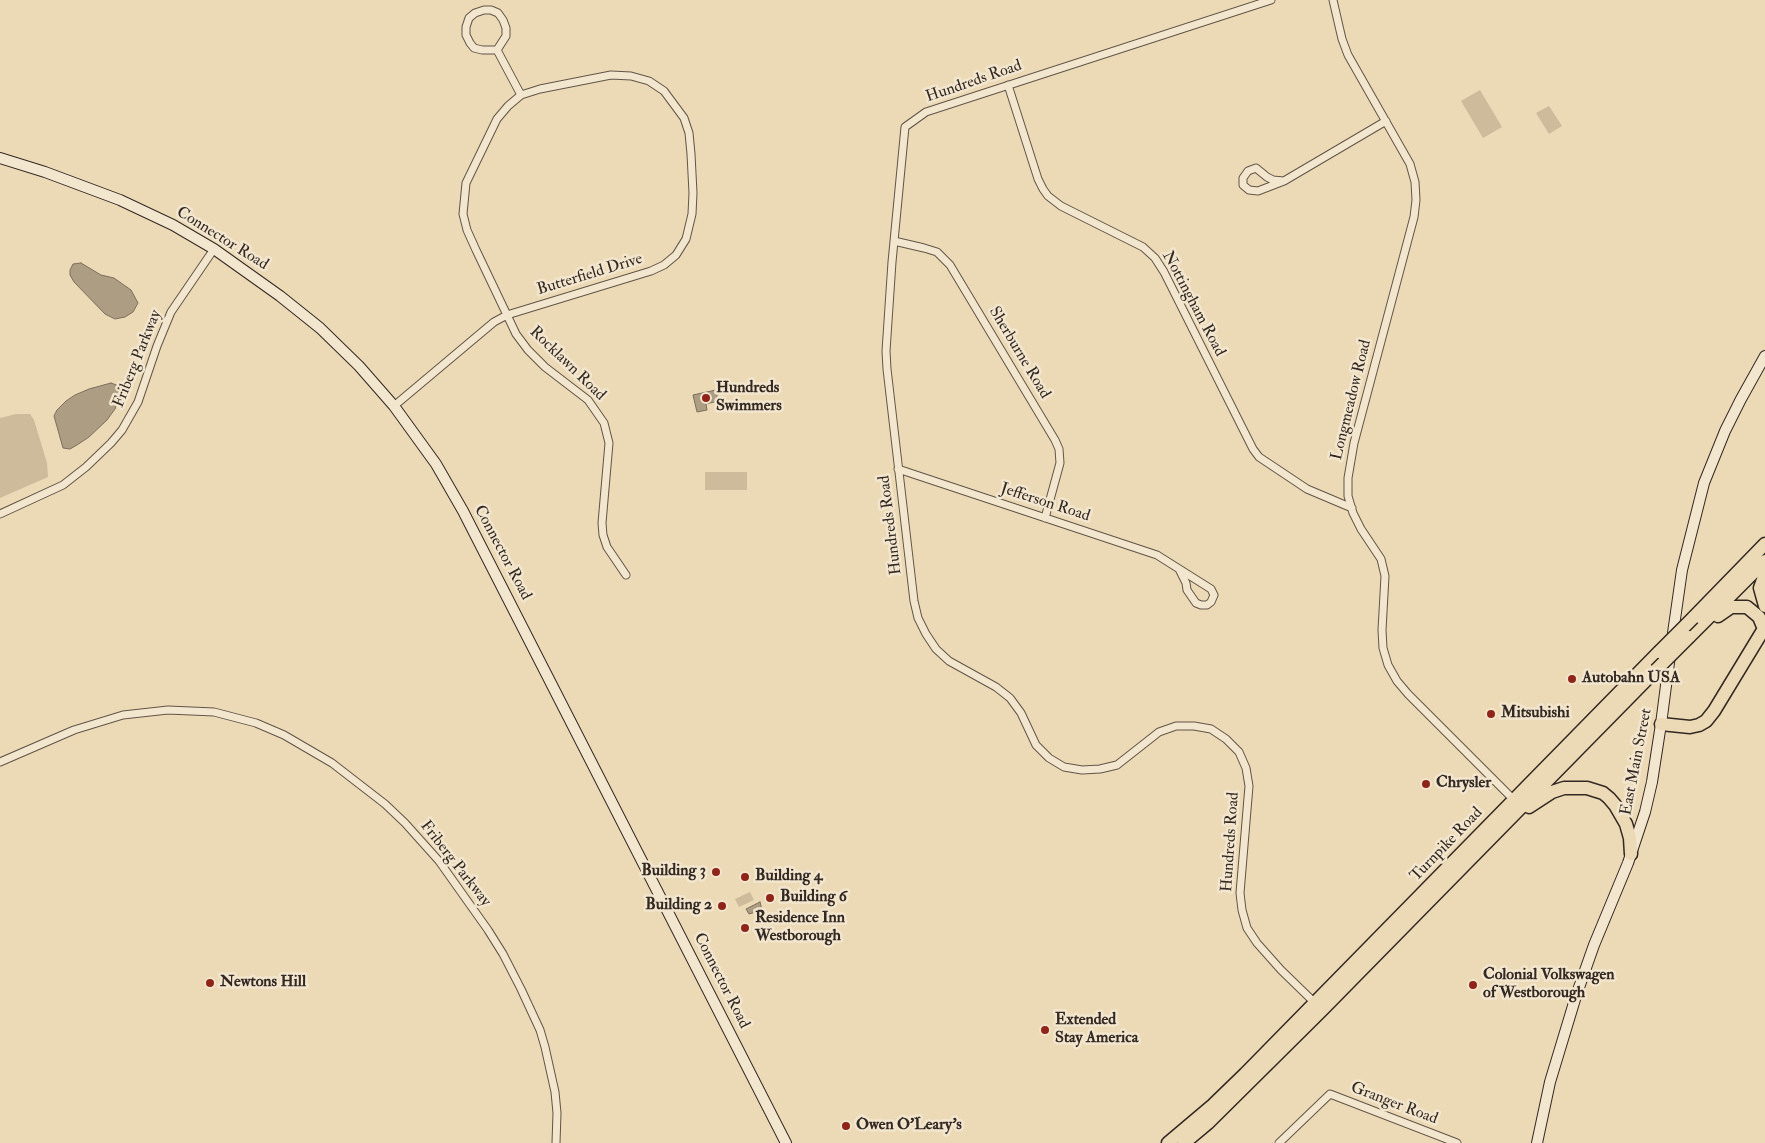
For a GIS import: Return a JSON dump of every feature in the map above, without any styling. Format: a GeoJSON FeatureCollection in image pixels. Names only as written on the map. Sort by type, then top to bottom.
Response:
{"type":"FeatureCollection","features":[{"type":"Feature","properties":{"kind":"highway","name":"Turnpike Road"},"geometry":{"type":"LineString","coordinates":[[1184,1143],[1324,1010],[1656,670],[1765,544]]}},
{"type":"Feature","properties":{"kind":"highway","name":"Turnpike Road"},"geometry":{"type":"LineString","coordinates":[[1168,1143],[1213,1105],[1245,1074],[1659,652],[1693,628],[1765,561]]}},
{"type":"Feature","properties":{"kind":"highway"},"geometry":{"type":"LineString","coordinates":[[1765,574],[1760,588],[1765,606]]}},
{"type":"Feature","properties":{"kind":"highway"},"geometry":{"type":"LineString","coordinates":[[1661,724],[1690,727],[1706,721],[1765,628],[1753,611],[1747,607],[1738,606],[1731,607],[1693,628]]}},
{"type":"Feature","properties":{"kind":"highway"},"geometry":{"type":"LineString","coordinates":[[1510,819],[1552,792],[1578,787],[1595,790],[1609,798],[1623,817],[1628,830],[1631,854]]}},
{"type":"Feature","properties":{"kind":"street","name":"Hundreds Road"},"geometry":{"type":"LineString","coordinates":[[1271,0],[926,112],[904,127],[886,351],[914,601],[918,618],[926,634],[936,649],[949,661],[996,687],[1010,698],[1021,712],[1036,745],[1049,758],[1064,766],[1082,770],[1100,769],[1117,765],[1159,732],[1176,726],[1194,726],[1211,730],[1226,739],[1238,752],[1246,768],[1249,786],[1240,893],[1247,928],[1257,943],[1292,982],[1315,1003]]}},
{"type":"Feature","properties":{"kind":"street","name":"Longmeadow Road"},"geometry":{"type":"LineString","coordinates":[[1333,0],[1342,39],[1348,55],[1410,164],[1415,182],[1416,200],[1414,217],[1354,443],[1348,478],[1348,496],[1361,529],[1381,559],[1385,576],[1382,630],[1388,665],[1397,681],[1408,694],[1514,800]]}},
{"type":"Feature","properties":{"kind":"street"},"geometry":{"type":"LineString","coordinates":[[491,10],[503,20],[506,36],[497,50],[474,48],[470,43],[466,35],[466,27],[469,18],[475,13],[491,10]]}},
{"type":"Feature","properties":{"kind":"street"},"geometry":{"type":"LineString","coordinates":[[497,50],[521,95]]}},
{"type":"Feature","properties":{"kind":"street","name":"Butterfield Drive"},"geometry":{"type":"LineString","coordinates":[[394,406],[494,322],[507,315],[638,276],[664,265],[676,255],[686,239],[692,214],[693,193],[689,133],[684,118],[676,105],[664,91],[649,81],[630,76],[612,75],[540,89],[521,95],[497,119],[466,183],[462,214],[467,230],[507,315]]}},
{"type":"Feature","properties":{"kind":"street","name":"Nottingham Road"},"geometry":{"type":"LineString","coordinates":[[1008,84],[1036,172],[1048,196],[1061,206],[1143,247],[1156,258],[1253,449],[1259,457],[1307,489],[1352,508]]}},
{"type":"Feature","properties":{"kind":"street"},"geometry":{"type":"LineString","coordinates":[[1284,181],[1273,180],[1256,168],[1248,171],[1243,178],[1243,186],[1249,190],[1258,191],[1284,181],[1386,121]]}},
{"type":"Feature","properties":{"kind":"street","name":"Connector Road"},"geometry":{"type":"LineString","coordinates":[[0,158],[120,200],[173,225],[214,249],[273,290],[320,328],[359,366],[394,406],[436,464],[464,510],[786,1143]]}},
{"type":"Feature","properties":{"kind":"street","name":"Sherburne Road"},"geometry":{"type":"LineString","coordinates":[[894,241],[937,252],[950,265],[1055,440],[1059,449],[1060,462],[1045,518]]}},
{"type":"Feature","properties":{"kind":"street","name":"Friberg Parkway"},"geometry":{"type":"LineString","coordinates":[[0,514],[63,485],[86,468],[122,430],[138,402],[171,312],[214,249]]}},
{"type":"Feature","properties":{"kind":"street","name":"Rocklawn Road"},"geometry":{"type":"LineString","coordinates":[[507,315],[516,334],[528,350],[545,367],[588,400],[604,423],[608,443],[602,523],[603,535],[607,547],[626,575]]}},
{"type":"Feature","properties":{"kind":"street","name":"East Main Street"},"geometry":{"type":"LineString","coordinates":[[1536,1143],[1550,1082],[1576,996],[1594,945],[1631,854],[1645,812],[1661,724],[1680,579],[1699,501],[1725,431],[1765,356]]}},
{"type":"Feature","properties":{"kind":"street","name":"Jefferson Road"},"geometry":{"type":"LineString","coordinates":[[898,469],[1157,555],[1211,589],[1214,595],[1211,602],[1201,606],[1196,603],[1187,590],[1180,570]]}},
{"type":"Feature","properties":{"kind":"street","name":"Friberg Parkway"},"geometry":{"type":"LineString","coordinates":[[0,762],[74,730],[123,715],[168,710],[214,712],[256,723],[284,735],[332,763],[385,804],[405,823],[439,862],[503,954],[540,1030],[546,1047],[557,1113],[556,1143]]}},
{"type":"Feature","properties":{"kind":"street","name":"Granger Road"},"geometry":{"type":"LineString","coordinates":[[1280,1143],[1330,1094],[1457,1143]]}},
{"type":"Feature","properties":{"kind":"shaded area"},"geometry":{"type":"Polygon","coordinates":[[[1480,90],[1502,127],[1483,138],[1461,101],[1480,90]]]}},
{"type":"Feature","properties":{"kind":"shaded area"},"geometry":{"type":"Polygon","coordinates":[[[1549,106],[1562,126],[1549,134],[1536,113],[1549,106]]]}},
{"type":"Feature","properties":{"kind":"shaded area"},"geometry":{"type":"Polygon","coordinates":[[[81,263],[101,275],[114,278],[131,290],[138,303],[133,312],[125,317],[115,319],[105,314],[74,282],[70,275],[73,264],[81,263]]]}},
{"type":"Feature","properties":{"kind":"shaded area"},"geometry":{"type":"Polygon","coordinates":[[[111,383],[119,386],[121,391],[115,409],[107,420],[89,437],[77,445],[70,449],[63,448],[54,416],[57,410],[75,395],[111,383]]]}},
{"type":"Feature","properties":{"kind":"shaded area","name":"Hundreds Swimmers"},"geometry":{"type":"Polygon","coordinates":[[[716,390],[718,401],[706,404],[707,410],[697,412],[693,395],[716,390]]]}},
{"type":"Feature","properties":{"kind":"shaded area"},"geometry":{"type":"Polygon","coordinates":[[[16,414],[30,414],[34,420],[47,463],[48,477],[0,498],[0,418],[16,414]]]}},
{"type":"Feature","properties":{"kind":"shaded area"},"geometry":{"type":"Polygon","coordinates":[[[705,472],[747,472],[747,490],[705,490],[705,472]]]}},
{"type":"Feature","properties":{"kind":"shaded area"},"geometry":{"type":"Polygon","coordinates":[[[750,892],[754,900],[739,907],[735,899],[750,892]]]}},
{"type":"Feature","properties":{"kind":"shaded area"},"geometry":{"type":"Polygon","coordinates":[[[760,902],[762,910],[749,914],[746,909],[760,902]]]}},
{"type":"Feature","properties":{"kind":"place","name":"Hundreds Swimmers"},"geometry":{"type":"Point","coordinates":[706,398]}},
{"type":"Feature","properties":{"kind":"place","name":"Autobahn USA"},"geometry":{"type":"Point","coordinates":[1572,679]}},
{"type":"Feature","properties":{"kind":"place","name":"Mitsubishi"},"geometry":{"type":"Point","coordinates":[1491,714]}},
{"type":"Feature","properties":{"kind":"place","name":"Chrysler"},"geometry":{"type":"Point","coordinates":[1426,784]}},
{"type":"Feature","properties":{"kind":"place","name":"Building 3"},"geometry":{"type":"Point","coordinates":[716,872]}},
{"type":"Feature","properties":{"kind":"place","name":"Building 4"},"geometry":{"type":"Point","coordinates":[745,877]}},
{"type":"Feature","properties":{"kind":"place","name":"Building 6"},"geometry":{"type":"Point","coordinates":[770,898]}},
{"type":"Feature","properties":{"kind":"place","name":"Building 2"},"geometry":{"type":"Point","coordinates":[722,906]}},
{"type":"Feature","properties":{"kind":"place","name":"Residence Inn Westborough"},"geometry":{"type":"Point","coordinates":[745,928]}},
{"type":"Feature","properties":{"kind":"place","name":"Newtons Hill"},"geometry":{"type":"Point","coordinates":[210,983]}},
{"type":"Feature","properties":{"kind":"place","name":"Colonial Volkswagen of Westborough"},"geometry":{"type":"Point","coordinates":[1473,985]}},
{"type":"Feature","properties":{"kind":"place","name":"Extended Stay America"},"geometry":{"type":"Point","coordinates":[1045,1030]}},
{"type":"Feature","properties":{"kind":"place","name":"Owen O'Leary's"},"geometry":{"type":"Point","coordinates":[846,1126]}}]}
